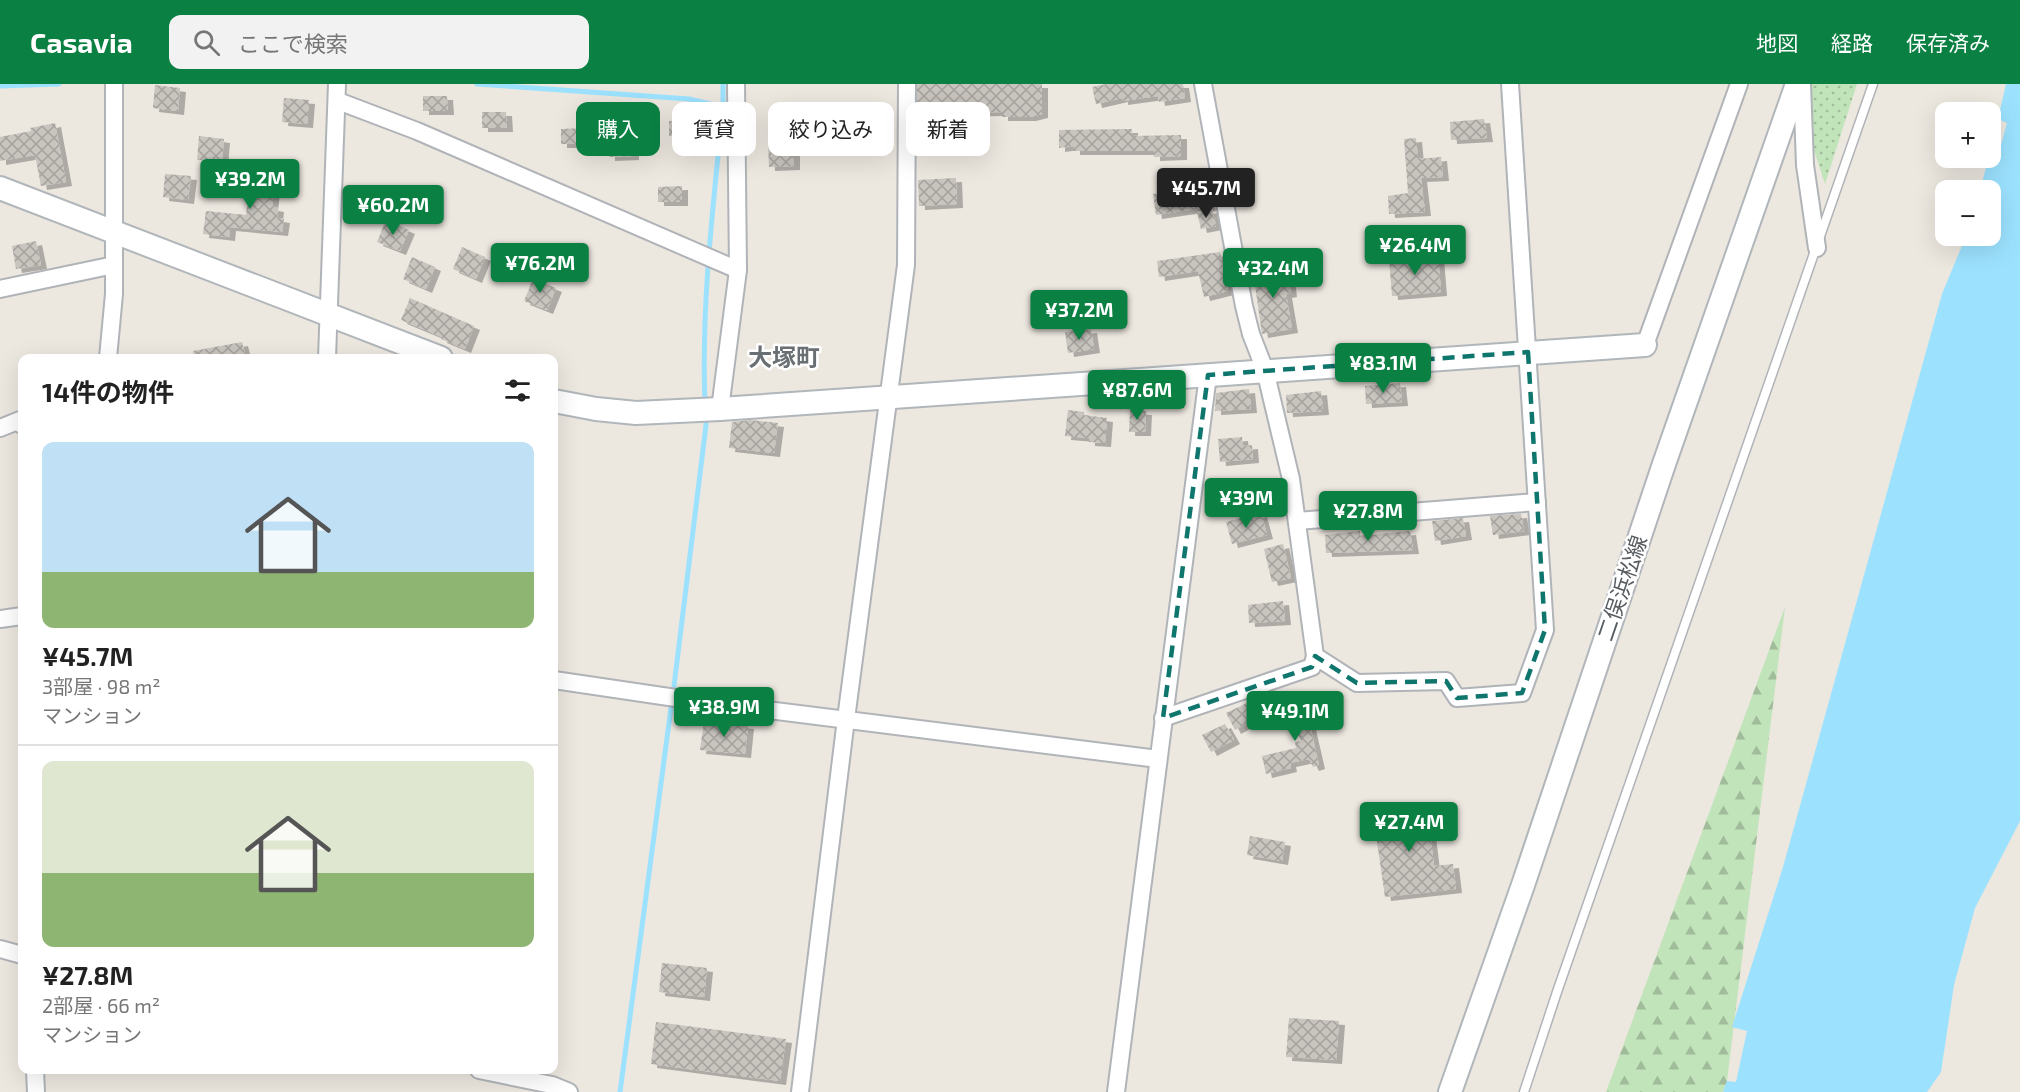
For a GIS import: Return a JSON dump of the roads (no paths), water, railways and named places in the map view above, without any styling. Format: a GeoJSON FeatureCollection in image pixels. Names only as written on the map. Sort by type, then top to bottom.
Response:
{"type":"FeatureCollection","features":[{"type":"Feature","properties":{"kind":"street"},"geometry":{"type":"LineString","coordinates":[[108,354],[114,294],[114,84]]}},
{"type":"Feature","properties":{"kind":"street"},"geometry":{"type":"LineString","coordinates":[[720,409],[738,270],[736,84]]}},
{"type":"Feature","properties":{"kind":"street"},"geometry":{"type":"LineString","coordinates":[[800,1092],[906,265],[907,84]]}},
{"type":"Feature","properties":{"kind":"street"},"geometry":{"type":"LineString","coordinates":[[1163,718],[1312,667],[1315,656],[1291,479],[1265,370],[1251,334],[1244,306],[1203,84]]}},
{"type":"Feature","properties":{"kind":"street"},"geometry":{"type":"LineString","coordinates":[[1315,656],[1357,683],[1446,681],[1458,698],[1522,693],[1545,630],[1510,84]]}},
{"type":"Feature","properties":{"kind":"street"},"geometry":{"type":"LineString","coordinates":[[558,402],[596,410],[636,413],[720,409],[1645,345],[1739,84]]}},
{"type":"Feature","properties":{"kind":"street","name":"二俣浜松線"},"geometry":{"type":"LineString","coordinates":[[1450,1092],[1523,885],[1668,453],[1797,84]]}},
{"type":"Feature","properties":{"kind":"street"},"geometry":{"type":"LineString","coordinates":[[1802,84],[1805,165],[1816,248]]}},
{"type":"Feature","properties":{"kind":"street"},"geometry":{"type":"LineString","coordinates":[[327,354],[338,92],[417,131],[738,270]]}},
{"type":"Feature","properties":{"kind":"street"},"geometry":{"type":"LineString","coordinates":[[0,188],[431,354]]}},
{"type":"Feature","properties":{"kind":"street"},"geometry":{"type":"LineString","coordinates":[[0,290],[114,265]]}},
{"type":"Feature","properties":{"kind":"street"},"geometry":{"type":"LineString","coordinates":[[1116,1092],[1208,375]]}},
{"type":"Feature","properties":{"kind":"street"},"geometry":{"type":"LineString","coordinates":[[0,428],[18,421]]}},
{"type":"Feature","properties":{"kind":"street"},"geometry":{"type":"LineString","coordinates":[[1297,520],[1537,502]]}},
{"type":"Feature","properties":{"kind":"street"},"geometry":{"type":"LineString","coordinates":[[0,619],[18,617]]}},
{"type":"Feature","properties":{"kind":"street"},"geometry":{"type":"LineString","coordinates":[[558,681],[1158,759]]}},
{"type":"Feature","properties":{"kind":"street"},"geometry":{"type":"LineString","coordinates":[[0,949],[18,954]]}},
{"type":"Feature","properties":{"kind":"street"},"geometry":{"type":"LineString","coordinates":[[35,1074],[36,1092]]}},
{"type":"Feature","properties":{"kind":"street"},"geometry":{"type":"LineString","coordinates":[[498,1074],[552,1085],[569,1092]]}},
{"type":"Feature","properties":{"kind":"lane"},"geometry":{"type":"LineString","coordinates":[[1524,1092],[1873,84]]}},
{"type":"Feature","properties":{"kind":"water"},"geometry":{"type":"Polygon","coordinates":[[[2006,84],[2020,84],[2020,821],[1975,908],[1954,985],[1941,1072],[1927,1092],[1723,1092],[1727,1081],[1736,1082],[1747,1031],[1732,1027],[1783,867],[1942,294],[1962,246],[2001,246],[2001,180],[1983,180],[1986,168],[2001,168],[2001,145],[2007,123],[2001,120],[2001,106],[2006,84]]]}},
{"type":"Feature","properties":{"kind":"waterway"},"geometry":{"type":"LineString","coordinates":[[0,86],[59,84]]}},
{"type":"Feature","properties":{"kind":"waterway"},"geometry":{"type":"LineString","coordinates":[[477,84],[689,99],[702,102]]}},
{"type":"Feature","properties":{"kind":"waterway"},"geometry":{"type":"LineString","coordinates":[[705,405],[706,293],[723,107],[723,84]]}},
{"type":"Feature","properties":{"kind":"waterway"},"geometry":{"type":"LineString","coordinates":[[674,686],[706,415]]}},
{"type":"Feature","properties":{"kind":"waterway"},"geometry":{"type":"LineString","coordinates":[[620,1092],[671,708]]}},
{"type":"Feature","properties":{"kind":"district","name":"大塚町"},"geometry":{"type":"Point","coordinates":[784,358]}}]}
